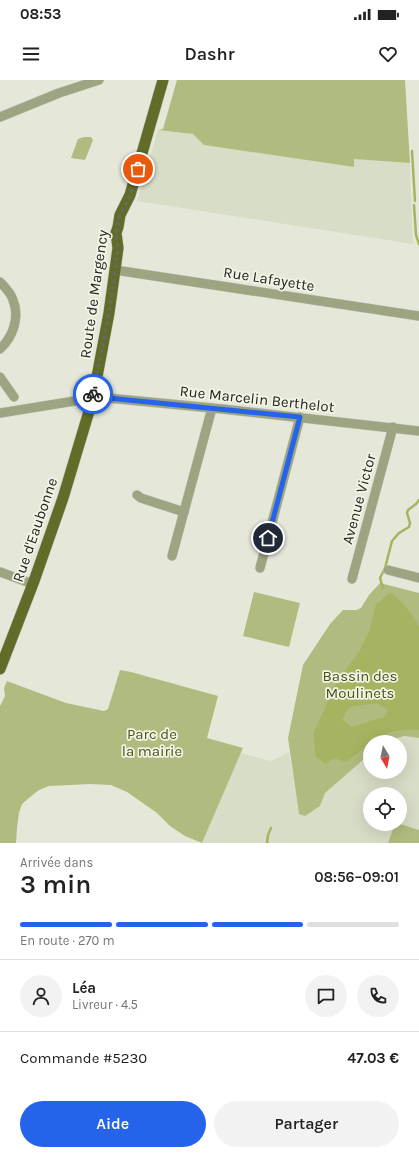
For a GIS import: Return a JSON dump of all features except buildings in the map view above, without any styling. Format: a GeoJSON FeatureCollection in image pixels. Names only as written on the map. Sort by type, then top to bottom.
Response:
{"type":"FeatureCollection","features":[{"type":"Feature","properties":{"kind":"main road","name":"Route de Margency"},"geometry":{"type":"LineString","coordinates":[[93,398],[109,313],[115,270],[118,248],[116,233],[120,215],[130,195],[163,80]]}},
{"type":"Feature","properties":{"kind":"main road","name":"Rue d'Eaubonne"},"geometry":{"type":"LineString","coordinates":[[0,669],[33,584],[93,398]]}},
{"type":"Feature","properties":{"kind":"street"},"geometry":{"type":"LineString","coordinates":[[0,117],[59,93],[99,80]]}},
{"type":"Feature","properties":{"kind":"street","name":"Rue Lafayette"},"geometry":{"type":"LineString","coordinates":[[115,270],[419,316]]}},
{"type":"Feature","properties":{"kind":"street"},"geometry":{"type":"LineString","coordinates":[[0,282],[14,300],[16,315],[13,330],[8,342],[0,349]]}},
{"type":"Feature","properties":{"kind":"street"},"geometry":{"type":"LineString","coordinates":[[0,377],[14,397]]}},
{"type":"Feature","properties":{"kind":"street","name":"Rue Marcelin Berthelot"},"geometry":{"type":"LineString","coordinates":[[0,413],[93,398],[108,398],[300,417],[419,431]]}},
{"type":"Feature","properties":{"kind":"street"},"geometry":{"type":"LineString","coordinates":[[172,556],[212,408]]}},
{"type":"Feature","properties":{"kind":"street"},"geometry":{"type":"LineString","coordinates":[[260,568],[300,417]]}},
{"type":"Feature","properties":{"kind":"street","name":"Avenue Victor"},"geometry":{"type":"LineString","coordinates":[[352,579],[393,427]]}},
{"type":"Feature","properties":{"kind":"street"},"geometry":{"type":"LineString","coordinates":[[137,495],[141,498],[184,512]]}},
{"type":"Feature","properties":{"kind":"street"},"geometry":{"type":"LineString","coordinates":[[388,570],[419,578]]}},
{"type":"Feature","properties":{"kind":"street"},"geometry":{"type":"LineString","coordinates":[[0,572],[33,584]]}},
{"type":"Feature","properties":{"kind":"shaded area"},"geometry":{"type":"Polygon","coordinates":[[[158,130],[193,134],[204,145],[354,167],[354,159],[410,163],[413,244],[137,201],[158,130]]]}},
{"type":"Feature","properties":{"kind":"shaded area","name":"Bassin des Moulinets"},"geometry":{"type":"Polygon","coordinates":[[[390,593],[403,603],[414,617],[419,627],[419,730],[401,730],[384,735],[363,735],[363,749],[346,762],[334,758],[326,764],[316,757],[313,734],[337,682],[359,652],[370,629],[376,604],[390,593]],[[377,703],[349,707],[342,720],[352,727],[384,717],[388,710],[377,703]]]}},
{"type":"Feature","properties":{"kind":"shaded area"},"geometry":{"type":"Polygon","coordinates":[[[407,736],[419,738],[419,843],[202,843],[241,753],[271,761],[289,752],[299,814],[320,806],[325,793],[363,760],[363,779],[407,779],[407,736]]]}},
{"type":"Feature","properties":{"kind":"green space"},"geometry":{"type":"Polygon","coordinates":[[[177,80],[405,80],[410,163],[354,159],[354,167],[204,145],[193,134],[158,130],[163,129],[177,80]]]}},
{"type":"Feature","properties":{"kind":"green space"},"geometry":{"type":"Polygon","coordinates":[[[91,137],[93,140],[85,160],[71,158],[78,139],[91,137]]]}},
{"type":"Feature","properties":{"kind":"green space","name":"Bassin des Moulinets"},"geometry":{"type":"Polygon","coordinates":[[[380,583],[419,593],[419,738],[407,736],[407,735],[363,735],[363,760],[325,793],[320,806],[305,816],[299,814],[288,738],[303,665],[330,624],[343,610],[356,610],[361,608],[369,595],[380,583]]]}},
{"type":"Feature","properties":{"kind":"green space"},"geometry":{"type":"Polygon","coordinates":[[[254,592],[300,603],[289,647],[243,636],[254,592]]]}},
{"type":"Feature","properties":{"kind":"green space","name":"Parc de la mairie"},"geometry":{"type":"Polygon","coordinates":[[[120,670],[218,696],[207,738],[243,748],[202,843],[185,836],[170,826],[157,813],[127,792],[111,785],[90,784],[49,786],[39,790],[22,804],[19,813],[16,843],[0,843],[0,706],[5,696],[4,688],[7,681],[66,703],[104,711],[108,709],[120,670]]]}},
{"type":"Feature","properties":{"kind":"green space"},"geometry":{"type":"Polygon","coordinates":[[[407,826],[419,830],[419,843],[388,843],[392,831],[407,831],[407,826]]]}},
{"type":"Feature","properties":{"kind":"waterway"},"geometry":{"type":"LineString","coordinates":[[412,151],[415,201]]}},
{"type":"Feature","properties":{"kind":"waterway"},"geometry":{"type":"LineString","coordinates":[[414,205],[416,235],[419,244]]}},
{"type":"Feature","properties":{"kind":"waterway"},"geometry":{"type":"LineString","coordinates":[[383,588],[380,578],[385,568],[392,541],[399,533],[409,527],[410,523],[407,513],[408,510],[419,500]]}},
{"type":"Feature","properties":{"kind":"waterway"},"geometry":{"type":"LineString","coordinates":[[267,843],[271,828]]}},
{"type":"Feature","properties":{"kind":"way so far"},"geometry":{"type":"LineString","coordinates":[[93,394],[109,313],[118,248],[116,233],[120,215],[130,195],[138,169]]}},
{"type":"Feature","properties":{"kind":"route"},"geometry":{"type":"LineString","coordinates":[[93,394],[93,398],[108,398],[300,417],[268,538]]}}]}
